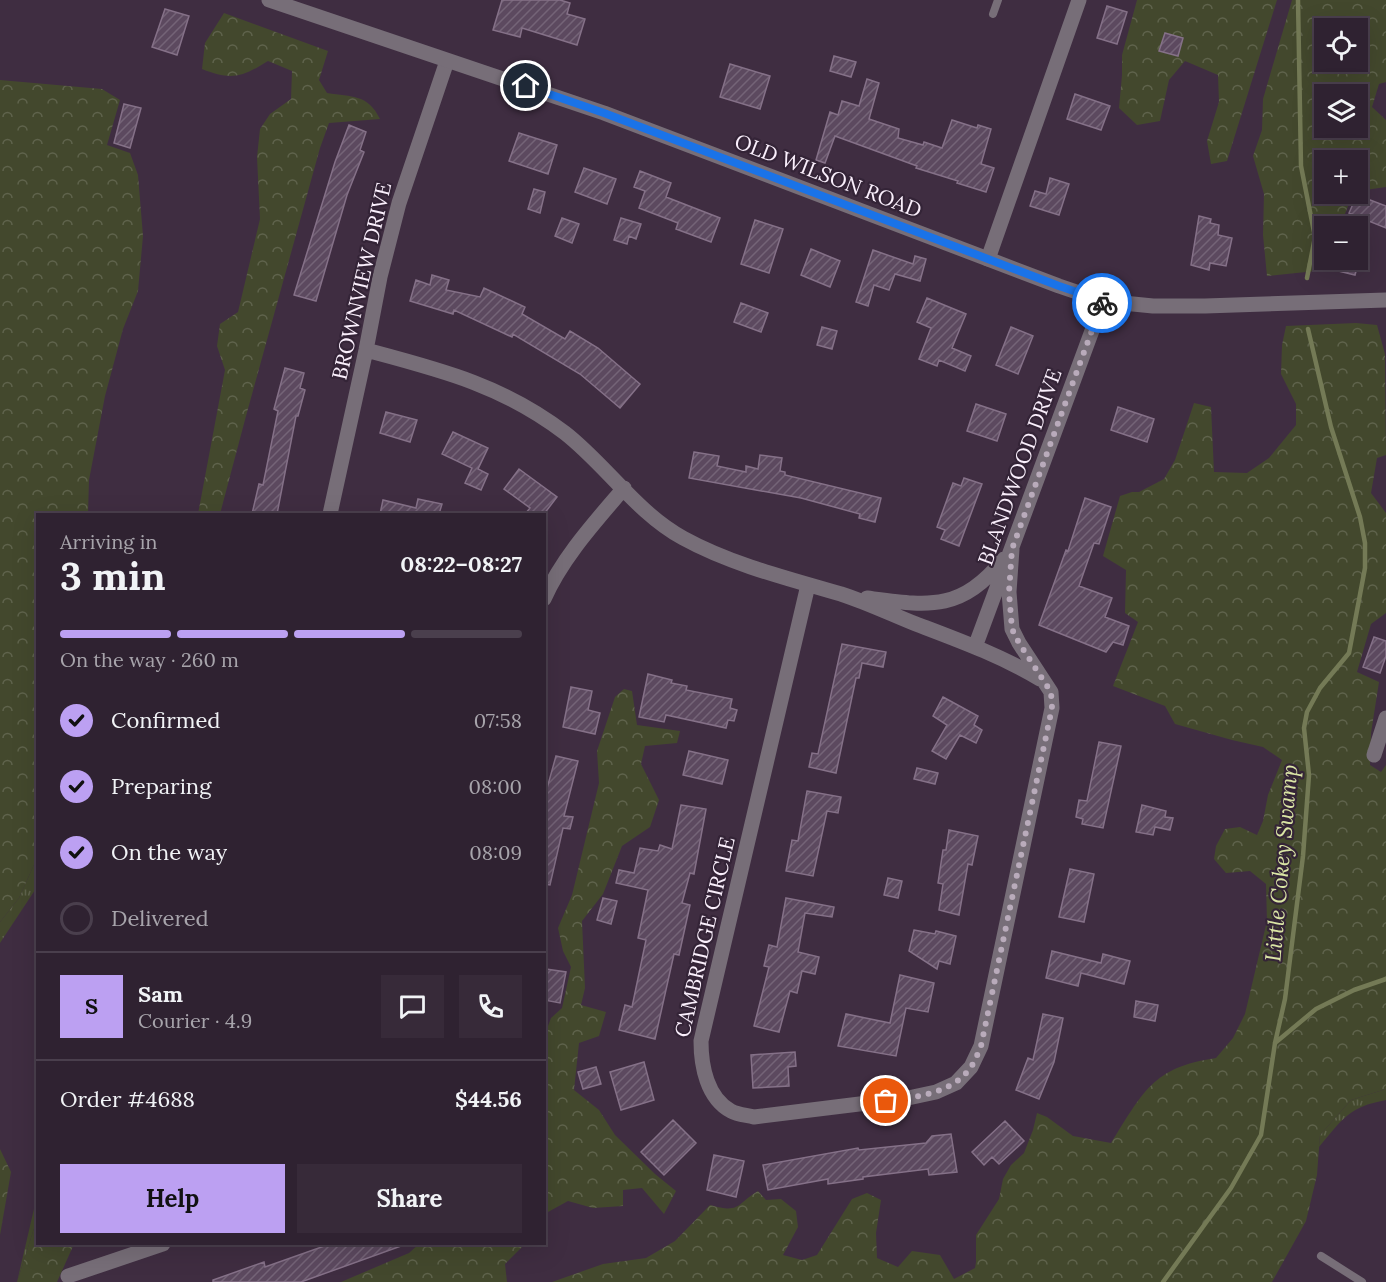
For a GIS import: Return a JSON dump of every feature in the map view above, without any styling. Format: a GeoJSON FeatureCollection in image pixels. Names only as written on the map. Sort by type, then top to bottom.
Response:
{"type":"FeatureCollection","features":[{"type":"Feature","properties":{"kind":"street","name":"OLD WILSON ROAD"},"geometry":{"type":"LineString","coordinates":[[269,0],[604,113],[1103,301],[1153,306],[1205,306],[1386,300]]}},
{"type":"Feature","properties":{"kind":"street"},"geometry":{"type":"LineString","coordinates":[[988,259],[1079,0]]}},
{"type":"Feature","properties":{"kind":"street","name":"BROWNVIEW DRIVE"},"geometry":{"type":"LineString","coordinates":[[330,513],[380,277],[399,203],[447,61]]}},
{"type":"Feature","properties":{"kind":"street","name":"BLANDWOOD DRIVE"},"geometry":{"type":"LineString","coordinates":[[975,647],[1103,301]]}},
{"type":"Feature","properties":{"kind":"street"},"geometry":{"type":"LineString","coordinates":[[366,350],[452,373],[480,383],[507,397],[566,434],[659,523],[684,538],[721,555],[843,595],[975,647],[1043,681]]}},
{"type":"Feature","properties":{"kind":"street"},"geometry":{"type":"LineString","coordinates":[[546,596],[572,553],[624,488]]}},
{"type":"Feature","properties":{"kind":"street"},"geometry":{"type":"LineString","coordinates":[[843,595],[922,603],[953,600],[984,581],[1012,549]]}},
{"type":"Feature","properties":{"kind":"street","name":"CAMBRIDGE CIRCLE"},"geometry":{"type":"LineString","coordinates":[[808,585],[701,1041],[701,1062],[709,1085],[719,1103],[733,1113],[754,1117],[908,1098],[936,1092],[956,1083],[971,1067],[981,1046],[1052,708],[1051,692],[1012,629],[1009,592],[1012,549]]}},
{"type":"Feature","properties":{"kind":"street"},"geometry":{"type":"LineString","coordinates":[[1374,755],[1386,718]]}},
{"type":"Feature","properties":{"kind":"street"},"geometry":{"type":"LineString","coordinates":[[68,1276],[161,1245]]}},
{"type":"Feature","properties":{"kind":"lane"},"geometry":{"type":"LineString","coordinates":[[993,14],[998,0]]}},
{"type":"Feature","properties":{"kind":"lane"},"geometry":{"type":"LineString","coordinates":[[1321,1256],[1362,1282]]}},
{"type":"Feature","properties":{"kind":"green space"},"geometry":{"type":"Polygon","coordinates":[[[1137,0],[1277,0],[1227,161],[1211,164],[1207,141],[1219,102],[1218,75],[1185,61],[1169,80],[1160,121],[1137,125],[1119,108],[1122,55],[1137,0]]]}},
{"type":"Feature","properties":{"kind":"green space"},"geometry":{"type":"Polygon","coordinates":[[[1292,0],[1386,0],[1386,82],[1379,84],[1372,107],[1386,120],[1386,187],[1368,190],[1368,150],[1314,150],[1314,204],[1349,204],[1344,216],[1314,216],[1314,270],[1325,270],[1267,276],[1263,235],[1264,194],[1253,156],[1262,130],[1263,99],[1292,0]]]}},
{"type":"Feature","properties":{"kind":"green space"},"geometry":{"type":"Polygon","coordinates":[[[224,13],[328,51],[319,80],[327,93],[352,96],[365,101],[380,119],[329,123],[320,148],[220,513],[198,513],[225,370],[217,346],[220,324],[238,312],[260,219],[257,157],[260,129],[270,114],[291,99],[292,71],[268,61],[251,71],[236,76],[212,73],[202,69],[205,43],[224,13]]]}},
{"type":"Feature","properties":{"kind":"green space"},"geometry":{"type":"Polygon","coordinates":[[[0,80],[102,89],[120,100],[107,145],[130,153],[138,175],[143,236],[138,291],[123,329],[105,396],[89,480],[88,513],[36,513],[36,860],[19,898],[0,922],[0,80]]]}},
{"type":"Feature","properties":{"kind":"green space"},"geometry":{"type":"Polygon","coordinates":[[[1356,323],[1377,325],[1385,354],[1386,455],[1377,458],[1371,493],[1386,513],[1386,613],[1371,624],[1357,672],[1379,682],[1371,733],[1370,765],[1381,772],[1386,765],[1386,1089],[1351,1100],[1320,1135],[1317,1175],[1306,1221],[1272,1282],[552,1282],[603,1264],[646,1258],[675,1241],[710,1205],[733,1208],[758,1191],[766,1200],[781,1199],[796,1211],[798,1227],[783,1255],[802,1260],[817,1255],[852,1199],[867,1193],[881,1200],[876,1233],[877,1258],[898,1267],[912,1251],[940,1255],[954,1279],[975,1268],[976,1235],[999,1199],[1003,1179],[1011,1165],[1024,1153],[1037,1113],[1047,1117],[1073,1136],[1111,1143],[1141,1097],[1152,1085],[1177,1068],[1216,1058],[1233,1038],[1245,1014],[1267,921],[1266,884],[1250,871],[1226,873],[1214,859],[1216,846],[1225,829],[1240,827],[1257,835],[1263,821],[1268,795],[1282,760],[1263,747],[1175,724],[1165,706],[1113,686],[1138,622],[1125,613],[1126,570],[1103,556],[1120,496],[1139,492],[1164,479],[1175,460],[1194,403],[1211,407],[1214,472],[1247,473],[1269,458],[1296,425],[1296,404],[1281,374],[1282,345],[1286,326],[1356,323]]]}},
{"type":"Feature","properties":{"kind":"green space"},"geometry":{"type":"Polygon","coordinates":[[[624,689],[632,691],[637,725],[680,731],[677,743],[645,746],[641,764],[659,800],[650,827],[622,846],[603,894],[582,921],[585,988],[581,1005],[606,1012],[599,1036],[579,1043],[574,1090],[599,1110],[615,1135],[676,1191],[664,1214],[642,1188],[623,1190],[623,1206],[593,1208],[568,1201],[546,1215],[546,1031],[551,1018],[562,1008],[571,967],[563,951],[558,928],[572,895],[599,783],[597,751],[615,697],[624,689]]]}},
{"type":"Feature","properties":{"kind":"green space"},"geometry":{"type":"Polygon","coordinates":[[[36,860],[35,890],[0,943],[0,922],[19,898],[36,860]]]}},
{"type":"Feature","properties":{"kind":"green space"},"geometry":{"type":"Polygon","coordinates":[[[1386,1089],[1386,1100],[1363,1106],[1354,1111],[1340,1122],[1319,1147],[1320,1135],[1351,1100],[1386,1089]]]}},
{"type":"Feature","properties":{"kind":"green space"},"geometry":{"type":"Polygon","coordinates":[[[0,1149],[11,1172],[0,1235],[0,1149]]]}},
{"type":"Feature","properties":{"kind":"green space"},"geometry":{"type":"Polygon","coordinates":[[[36,1200],[36,1222],[17,1282],[36,1200]]]}},
{"type":"Feature","properties":{"kind":"green space"},"geometry":{"type":"Polygon","coordinates":[[[36,1222],[36,1245],[74,1245],[57,1282],[17,1282],[36,1222]]]}},
{"type":"Feature","properties":{"kind":"green space"},"geometry":{"type":"Polygon","coordinates":[[[418,1245],[524,1245],[505,1264],[507,1282],[341,1282],[409,1253],[418,1245]]]}},
{"type":"Feature","properties":{"kind":"building"},"geometry":{"type":"Polygon","coordinates":[[[502,0],[560,0],[570,3],[567,14],[585,19],[577,45],[522,28],[520,37],[493,30],[502,0]]]}},
{"type":"Feature","properties":{"kind":"building"},"geometry":{"type":"Polygon","coordinates":[[[1107,6],[1127,12],[1117,44],[1097,38],[1107,6]]]}},
{"type":"Feature","properties":{"kind":"building"},"geometry":{"type":"Polygon","coordinates":[[[165,9],[189,16],[177,55],[152,47],[165,9]]]}},
{"type":"Feature","properties":{"kind":"building"},"geometry":{"type":"Polygon","coordinates":[[[1165,33],[1183,38],[1178,56],[1159,51],[1165,33]]]}},
{"type":"Feature","properties":{"kind":"building"},"geometry":{"type":"Polygon","coordinates":[[[834,56],[856,62],[851,77],[830,71],[834,56]]]}},
{"type":"Feature","properties":{"kind":"building"},"geometry":{"type":"Polygon","coordinates":[[[730,64],[770,76],[760,109],[720,97],[730,64]]]}},
{"type":"Feature","properties":{"kind":"building"},"geometry":{"type":"Polygon","coordinates":[[[867,79],[879,83],[869,119],[899,129],[898,138],[923,145],[924,142],[942,148],[952,120],[977,128],[978,125],[991,129],[981,164],[994,168],[986,192],[916,168],[917,166],[835,136],[825,163],[816,160],[830,112],[838,115],[842,101],[859,106],[867,79]]]}},
{"type":"Feature","properties":{"kind":"building"},"geometry":{"type":"Polygon","coordinates":[[[1075,94],[1110,106],[1101,130],[1067,119],[1075,94]]]}},
{"type":"Feature","properties":{"kind":"building"},"geometry":{"type":"Polygon","coordinates":[[[124,104],[141,108],[130,148],[114,143],[124,104]]]}},
{"type":"Feature","properties":{"kind":"building"},"geometry":{"type":"Polygon","coordinates":[[[349,125],[366,132],[360,150],[364,152],[347,195],[316,301],[294,295],[335,162],[349,125]]]}},
{"type":"Feature","properties":{"kind":"building"},"geometry":{"type":"Polygon","coordinates":[[[519,133],[557,145],[548,174],[509,161],[519,133]]]}},
{"type":"Feature","properties":{"kind":"building"},"geometry":{"type":"Polygon","coordinates":[[[584,168],[616,179],[607,204],[575,192],[584,168]]]}},
{"type":"Feature","properties":{"kind":"building"},"geometry":{"type":"Polygon","coordinates":[[[640,171],[671,183],[666,197],[720,218],[711,242],[676,229],[678,223],[639,208],[645,191],[634,187],[640,171]]]}},
{"type":"Feature","properties":{"kind":"building"},"geometry":{"type":"Polygon","coordinates":[[[1050,178],[1069,184],[1059,215],[1030,206],[1035,191],[1046,194],[1050,178]]]}},
{"type":"Feature","properties":{"kind":"building"},"geometry":{"type":"Polygon","coordinates":[[[534,189],[545,192],[540,213],[528,209],[534,189]]]}},
{"type":"Feature","properties":{"kind":"building"},"geometry":{"type":"Polygon","coordinates":[[[1368,199],[1386,206],[1386,228],[1368,221],[1368,216],[1356,216],[1349,213],[1353,204],[1368,204],[1368,199]]]}},
{"type":"Feature","properties":{"kind":"building"},"geometry":{"type":"Polygon","coordinates":[[[1199,216],[1211,219],[1210,223],[1219,225],[1218,235],[1232,238],[1226,266],[1210,263],[1209,270],[1191,265],[1199,216]]]}},
{"type":"Feature","properties":{"kind":"building"},"geometry":{"type":"Polygon","coordinates":[[[562,218],[579,224],[572,243],[555,236],[562,218]]]}},
{"type":"Feature","properties":{"kind":"building"},"geometry":{"type":"Polygon","coordinates":[[[621,218],[641,224],[636,239],[629,236],[627,244],[614,240],[621,218]]]}},
{"type":"Feature","properties":{"kind":"building"},"geometry":{"type":"Polygon","coordinates":[[[755,220],[783,229],[769,273],[741,264],[755,220]]]}},
{"type":"Feature","properties":{"kind":"building"},"geometry":{"type":"Polygon","coordinates":[[[811,249],[840,261],[830,287],[801,275],[811,249]]]}},
{"type":"Feature","properties":{"kind":"building"},"geometry":{"type":"Polygon","coordinates":[[[873,250],[913,264],[915,256],[926,259],[920,281],[895,274],[889,290],[874,285],[868,306],[856,302],[873,250]]]}},
{"type":"Feature","properties":{"kind":"building"},"geometry":{"type":"Polygon","coordinates":[[[1334,270],[1356,270],[1355,275],[1334,270]]]}},
{"type":"Feature","properties":{"kind":"building"},"geometry":{"type":"Polygon","coordinates":[[[432,275],[449,280],[446,290],[480,297],[484,288],[525,307],[522,314],[565,339],[570,331],[598,348],[640,384],[620,408],[580,374],[513,334],[512,337],[454,310],[453,314],[410,301],[416,280],[430,285],[432,275]]]}},
{"type":"Feature","properties":{"kind":"building"},"geometry":{"type":"Polygon","coordinates":[[[927,298],[966,314],[952,348],[971,356],[965,371],[939,360],[937,366],[919,359],[931,328],[917,322],[927,298]]]}},
{"type":"Feature","properties":{"kind":"building"},"geometry":{"type":"Polygon","coordinates":[[[741,303],[768,313],[761,332],[734,322],[741,303]]]}},
{"type":"Feature","properties":{"kind":"building"},"geometry":{"type":"Polygon","coordinates":[[[822,327],[837,331],[832,349],[817,345],[822,327]]]}},
{"type":"Feature","properties":{"kind":"building"},"geometry":{"type":"Polygon","coordinates":[[[1011,327],[1033,336],[1018,374],[996,365],[1011,327]]]}},
{"type":"Feature","properties":{"kind":"building"},"geometry":{"type":"Polygon","coordinates":[[[285,368],[304,373],[300,388],[305,390],[298,416],[296,416],[277,513],[252,513],[259,484],[263,485],[278,411],[274,409],[285,368]]]}},
{"type":"Feature","properties":{"kind":"building"},"geometry":{"type":"Polygon","coordinates":[[[976,404],[1006,414],[997,441],[967,431],[976,404]]]}},
{"type":"Feature","properties":{"kind":"building"},"geometry":{"type":"Polygon","coordinates":[[[1118,407],[1154,419],[1147,442],[1111,430],[1118,407]]]}},
{"type":"Feature","properties":{"kind":"building"},"geometry":{"type":"Polygon","coordinates":[[[386,412],[417,420],[410,442],[380,433],[386,412]]]}},
{"type":"Feature","properties":{"kind":"building"},"geometry":{"type":"Polygon","coordinates":[[[453,432],[488,448],[478,469],[488,474],[481,490],[465,483],[472,468],[442,454],[453,432]]]}},
{"type":"Feature","properties":{"kind":"building"},"geometry":{"type":"Polygon","coordinates":[[[694,452],[719,456],[717,466],[746,472],[746,466],[758,469],[760,455],[782,458],[780,471],[785,472],[785,475],[881,498],[875,522],[859,518],[860,514],[801,498],[689,478],[694,452]]]}},
{"type":"Feature","properties":{"kind":"building"},"geometry":{"type":"Polygon","coordinates":[[[519,469],[557,497],[545,513],[526,513],[530,508],[504,489],[519,469]]]}},
{"type":"Feature","properties":{"kind":"building"},"geometry":{"type":"Polygon","coordinates":[[[964,478],[982,484],[959,546],[941,539],[945,530],[937,527],[953,483],[961,486],[964,478]]]}},
{"type":"Feature","properties":{"kind":"building"},"geometry":{"type":"Polygon","coordinates":[[[1085,498],[1111,507],[1099,544],[1094,543],[1079,586],[1112,598],[1105,617],[1129,626],[1123,645],[1113,642],[1106,652],[1039,625],[1066,550],[1068,551],[1085,498]]]}},
{"type":"Feature","properties":{"kind":"building"},"geometry":{"type":"Polygon","coordinates":[[[418,499],[442,504],[439,513],[380,513],[383,500],[416,508],[418,499]]]}},
{"type":"Feature","properties":{"kind":"building"},"geometry":{"type":"Polygon","coordinates":[[[1374,637],[1386,641],[1386,656],[1380,673],[1363,667],[1374,637]]]}},
{"type":"Feature","properties":{"kind":"building"},"geometry":{"type":"Polygon","coordinates":[[[842,644],[886,652],[883,667],[862,663],[859,678],[856,678],[836,773],[809,767],[812,753],[818,754],[842,644]]]}},
{"type":"Feature","properties":{"kind":"building"},"geometry":{"type":"Polygon","coordinates":[[[648,674],[672,680],[671,683],[687,686],[686,690],[732,699],[730,708],[737,710],[734,721],[728,720],[726,728],[666,715],[664,722],[639,717],[648,674]]]}},
{"type":"Feature","properties":{"kind":"building"},"geometry":{"type":"Polygon","coordinates":[[[571,687],[592,691],[588,710],[600,713],[595,734],[563,727],[571,687]]]}},
{"type":"Feature","properties":{"kind":"building"},"geometry":{"type":"Polygon","coordinates":[[[943,697],[978,716],[974,725],[982,730],[976,743],[960,735],[946,759],[932,751],[947,725],[933,716],[943,697]]]}},
{"type":"Feature","properties":{"kind":"building"},"geometry":{"type":"Polygon","coordinates":[[[1099,742],[1121,746],[1103,828],[1082,824],[1083,819],[1076,817],[1079,800],[1087,801],[1099,742]]]}},
{"type":"Feature","properties":{"kind":"building"},"geometry":{"type":"Polygon","coordinates":[[[689,751],[728,760],[722,784],[683,775],[689,751]]]}},
{"type":"Feature","properties":{"kind":"building"},"geometry":{"type":"Polygon","coordinates":[[[556,756],[578,761],[564,816],[573,817],[570,829],[563,828],[550,885],[546,884],[546,792],[556,756]]]}},
{"type":"Feature","properties":{"kind":"building"},"geometry":{"type":"Polygon","coordinates":[[[917,768],[938,773],[935,784],[914,779],[917,768]]]}},
{"type":"Feature","properties":{"kind":"building"},"geometry":{"type":"Polygon","coordinates":[[[807,791],[841,797],[838,813],[827,811],[813,876],[786,871],[792,840],[798,841],[807,791]]]}},
{"type":"Feature","properties":{"kind":"building"},"geometry":{"type":"Polygon","coordinates":[[[681,805],[706,809],[694,874],[690,873],[682,903],[690,905],[679,955],[674,954],[655,1039],[619,1030],[625,1005],[632,1007],[646,940],[638,938],[648,890],[616,883],[619,870],[634,873],[640,848],[658,851],[660,845],[672,849],[681,805]]]}},
{"type":"Feature","properties":{"kind":"building"},"geometry":{"type":"Polygon","coordinates":[[[1142,805],[1166,811],[1165,817],[1173,818],[1170,830],[1155,827],[1153,835],[1136,832],[1142,805]]]}},
{"type":"Feature","properties":{"kind":"building"},"geometry":{"type":"Polygon","coordinates":[[[949,830],[978,836],[972,865],[968,864],[959,915],[939,910],[943,884],[938,883],[943,850],[946,850],[949,830]]]}},
{"type":"Feature","properties":{"kind":"building"},"geometry":{"type":"Polygon","coordinates":[[[1070,869],[1094,874],[1084,922],[1059,917],[1070,869]]]}},
{"type":"Feature","properties":{"kind":"building"},"geometry":{"type":"Polygon","coordinates":[[[888,878],[902,881],[898,898],[884,895],[888,878]]]}},
{"type":"Feature","properties":{"kind":"building"},"geometry":{"type":"Polygon","coordinates":[[[603,898],[617,901],[611,924],[597,920],[603,898]]]}},
{"type":"Feature","properties":{"kind":"building"},"geometry":{"type":"Polygon","coordinates":[[[786,898],[834,907],[832,917],[805,913],[798,952],[819,957],[815,974],[802,971],[797,993],[790,991],[779,1032],[754,1026],[769,967],[764,966],[769,945],[777,947],[786,898]]]}},
{"type":"Feature","properties":{"kind":"building"},"geometry":{"type":"Polygon","coordinates":[[[914,930],[935,934],[936,931],[956,936],[950,964],[939,961],[937,969],[909,951],[914,930]]]}},
{"type":"Feature","properties":{"kind":"building"},"geometry":{"type":"Polygon","coordinates":[[[1052,951],[1101,963],[1103,954],[1130,961],[1124,984],[1081,973],[1078,986],[1046,978],[1052,951]]]}},
{"type":"Feature","properties":{"kind":"building"},"geometry":{"type":"Polygon","coordinates":[[[546,969],[566,972],[560,1003],[546,1000],[546,969]]]}},
{"type":"Feature","properties":{"kind":"building"},"geometry":{"type":"Polygon","coordinates":[[[900,975],[934,983],[928,1012],[906,1008],[896,1056],[838,1046],[846,1014],[890,1023],[900,975]]]}},
{"type":"Feature","properties":{"kind":"building"},"geometry":{"type":"Polygon","coordinates":[[[1136,1001],[1158,1005],[1155,1021],[1134,1017],[1136,1001]]]}},
{"type":"Feature","properties":{"kind":"building"},"geometry":{"type":"Polygon","coordinates":[[[1043,1014],[1063,1018],[1054,1062],[1039,1099],[1016,1090],[1028,1058],[1033,1060],[1043,1014]]]}},
{"type":"Feature","properties":{"kind":"building"},"geometry":{"type":"Polygon","coordinates":[[[795,1052],[796,1066],[788,1067],[789,1086],[753,1088],[751,1055],[795,1052]]]}},
{"type":"Feature","properties":{"kind":"building"},"geometry":{"type":"Polygon","coordinates":[[[644,1062],[654,1100],[621,1110],[610,1072],[644,1062]]]}},
{"type":"Feature","properties":{"kind":"building"},"geometry":{"type":"Polygon","coordinates":[[[596,1067],[601,1084],[583,1089],[578,1072],[596,1067]]]}},
{"type":"Feature","properties":{"kind":"building"},"geometry":{"type":"Polygon","coordinates":[[[673,1120],[696,1143],[664,1175],[641,1152],[673,1120]]]}},
{"type":"Feature","properties":{"kind":"building"},"geometry":{"type":"Polygon","coordinates":[[[1005,1121],[1024,1141],[999,1164],[992,1157],[984,1165],[972,1152],[1005,1121]]]}},
{"type":"Feature","properties":{"kind":"building"},"geometry":{"type":"Polygon","coordinates":[[[951,1134],[957,1172],[929,1175],[928,1169],[828,1184],[828,1179],[768,1190],[763,1165],[858,1148],[859,1150],[926,1143],[932,1136],[951,1134]]]}},
{"type":"Feature","properties":{"kind":"building"},"geometry":{"type":"Polygon","coordinates":[[[714,1155],[744,1161],[736,1197],[707,1190],[714,1155]]]}},
{"type":"Feature","properties":{"kind":"building"},"geometry":{"type":"Polygon","coordinates":[[[327,1245],[404,1245],[301,1282],[213,1282],[213,1280],[264,1262],[265,1267],[327,1245]]]}},
{"type":"Feature","properties":{"kind":"waterway","name":"Little Cokey Swamp"},"geometry":{"type":"LineString","coordinates":[[1298,0],[1301,166],[1315,237],[1307,278]]}},
{"type":"Feature","properties":{"kind":"waterway","name":"Little Cokey Swamp"},"geometry":{"type":"LineString","coordinates":[[1163,1282],[1231,1188],[1261,1135],[1275,1043],[1285,999],[1303,856],[1309,775],[1304,728],[1307,712],[1320,688],[1349,653],[1365,568],[1365,543],[1360,517],[1331,427],[1308,329]]}},
{"type":"Feature","properties":{"kind":"waterway"},"geometry":{"type":"LineString","coordinates":[[1275,1043],[1316,1009],[1354,990],[1386,979]]}},
{"type":"Feature","properties":{"kind":"way so far"},"geometry":{"type":"LineString","coordinates":[[886,1101],[936,1092],[956,1083],[971,1067],[981,1046],[1052,708],[1051,692],[1012,629],[1009,592],[1012,549],[1102,303]]}},
{"type":"Feature","properties":{"kind":"route"},"geometry":{"type":"LineString","coordinates":[[526,86],[604,113],[1103,301],[1102,303]]}}]}
